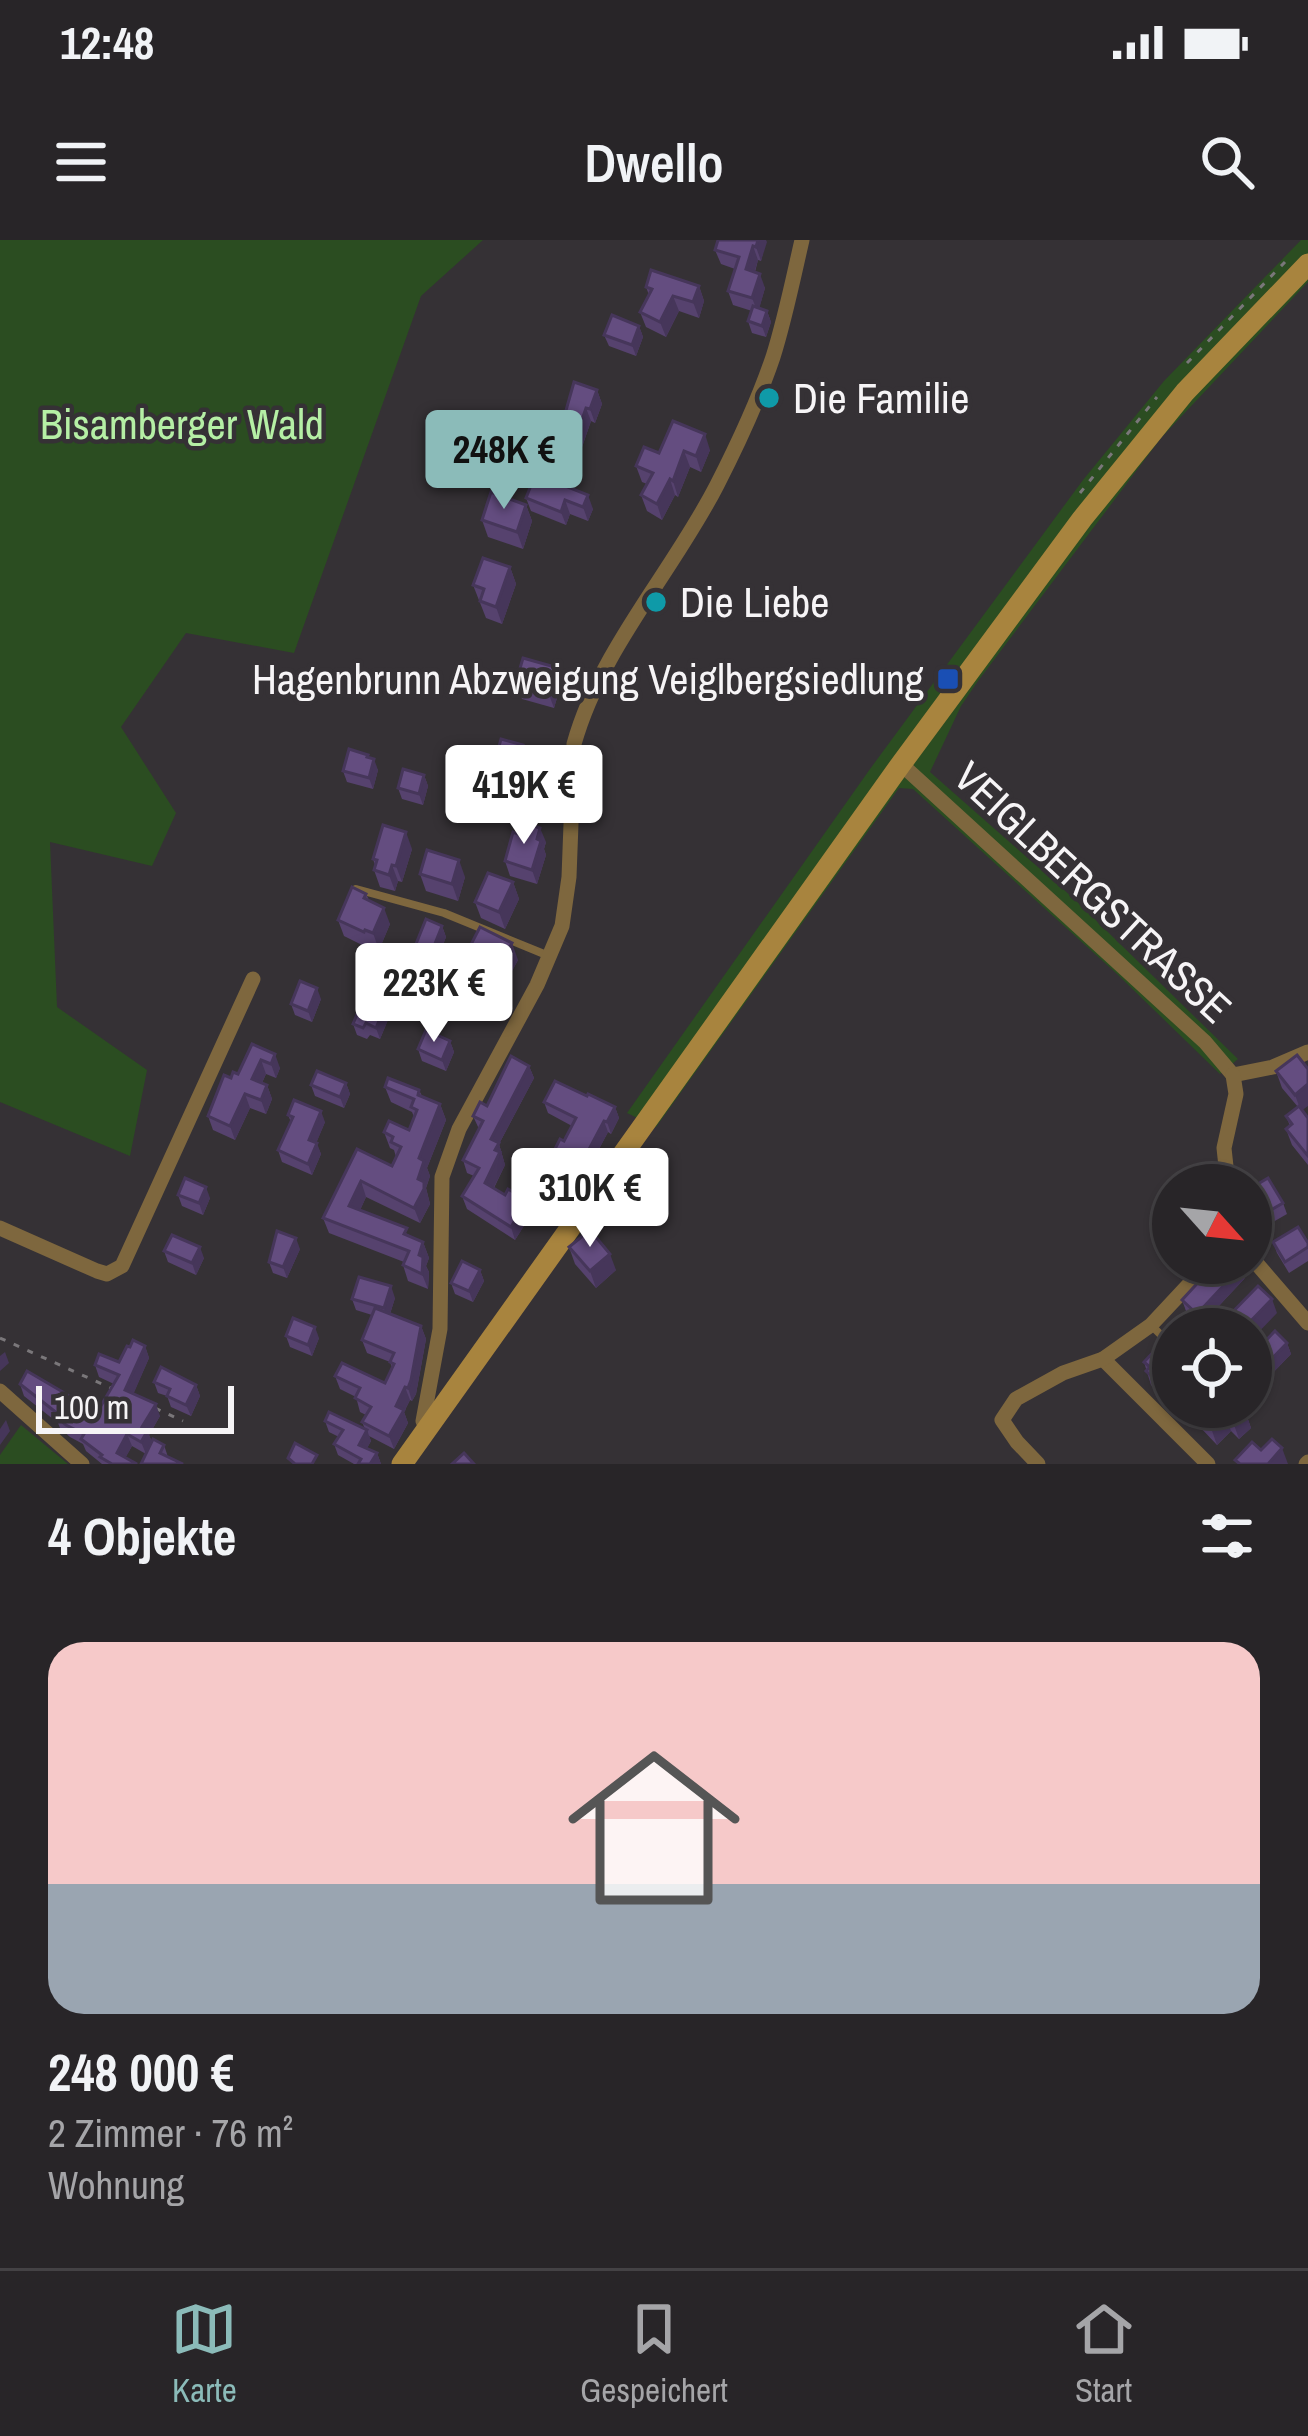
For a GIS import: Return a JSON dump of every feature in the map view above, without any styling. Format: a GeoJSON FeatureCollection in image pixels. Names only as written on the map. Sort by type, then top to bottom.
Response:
{"type":"FeatureCollection","features":[{"type":"Feature","properties":{"kind":"main road"},"geometry":{"type":"LineString","coordinates":[[402,1464],[901,764],[1133,453],[1225,348],[1308,264]]}},
{"type":"Feature","properties":{"kind":"street"},"geometry":{"type":"LineString","coordinates":[[427,1430],[423,1421],[442,1306],[442,1177],[468,1110],[537,985],[565,910],[574,744],[586,704],[716,487],[753,408],[773,355],[802,240]]}},
{"type":"Feature","properties":{"kind":"street","name":"VEIGLBERGSTRASSE"},"geometry":{"type":"LineString","coordinates":[[901,764],[1205,1042],[1234,1076]]}},
{"type":"Feature","properties":{"kind":"street"},"geometry":{"type":"LineString","coordinates":[[0,1228],[106,1274],[122,1266],[253,979]]}},
{"type":"Feature","properties":{"kind":"street"},"geometry":{"type":"LineString","coordinates":[[1226,1164],[1234,1076],[1281,1065],[1308,1052]]}},
{"type":"Feature","properties":{"kind":"street"},"geometry":{"type":"LineString","coordinates":[[1272,1281],[1308,1323]]}},
{"type":"Feature","properties":{"kind":"street"},"geometry":{"type":"LineString","coordinates":[[1038,1464],[1002,1420],[1016,1399],[1063,1373],[1103,1359],[1150,1325],[1189,1284]]}},
{"type":"Feature","properties":{"kind":"street"},"geometry":{"type":"LineString","coordinates":[[1103,1359],[1208,1464]]}},
{"type":"Feature","properties":{"kind":"street"},"geometry":{"type":"LineString","coordinates":[[0,1391],[82,1464]]}},
{"type":"Feature","properties":{"kind":"lane"},"geometry":{"type":"LineString","coordinates":[[356,889],[444,913],[550,956]]}},
{"type":"Feature","properties":{"kind":"path"},"geometry":{"type":"LineString","coordinates":[[0,1338],[122,1394]]}},
{"type":"Feature","properties":{"kind":"path"},"geometry":{"type":"LineString","coordinates":[[142,1402],[183,1421]]}},
{"type":"Feature","properties":{"kind":"green space","name":"Bisamberger Wald"},"geometry":{"type":"Polygon","coordinates":[[[0,240],[483,240],[421,296],[294,653],[186,633],[121,727],[176,813],[152,866],[50,842],[57,1007],[147,1070],[130,1156],[0,1102],[0,240]]]}},
{"type":"Feature","properties":{"kind":"green space"},"geometry":{"type":"Polygon","coordinates":[[[1301,240],[1308,240],[1308,282],[1161,438],[978,681],[930,772],[1072,897],[1238,1059],[1220,1074],[913,789],[899,788],[656,1127],[627,1113],[870,769],[1083,480],[1164,381],[1301,240]]]}},
{"type":"Feature","properties":{"kind":"green space"},"geometry":{"type":"Polygon","coordinates":[[[21,1425],[68,1464],[0,1464],[0,1455],[21,1425]]]}},
{"type":"Feature","properties":{"kind":"building"},"geometry":{"type":"Polygon","coordinates":[[[718,240],[758,240],[746,269],[760,274],[752,298],[728,291],[739,257],[715,250],[718,240]]]}},
{"type":"Feature","properties":{"kind":"building"},"geometry":{"type":"Polygon","coordinates":[[[651,270],[699,286],[693,302],[673,296],[660,322],[640,312],[652,289],[646,287],[651,270]]]}},
{"type":"Feature","properties":{"kind":"building"},"geometry":{"type":"Polygon","coordinates":[[[753,306],[767,311],[762,326],[748,321],[753,306]]]}},
{"type":"Feature","properties":{"kind":"building"},"geometry":{"type":"Polygon","coordinates":[[[612,315],[639,326],[632,345],[604,335],[612,315]]]}},
{"type":"Feature","properties":{"kind":"building"},"geometry":{"type":"Polygon","coordinates":[[[574,382],[597,390],[590,409],[586,408],[560,484],[588,495],[583,507],[565,500],[561,512],[526,498],[535,475],[541,477],[555,439],[549,437],[555,418],[563,421],[574,382]]]}},
{"type":"Feature","properties":{"kind":"building"},"geometry":{"type":"Polygon","coordinates":[[[673,421],[705,434],[696,456],[684,451],[673,481],[670,479],[657,504],[641,495],[653,473],[636,466],[644,447],[659,453],[673,421]]]}},
{"type":"Feature","properties":{"kind":"building"},"geometry":{"type":"Polygon","coordinates":[[[491,492],[526,505],[517,532],[482,520],[491,492]]]}},
{"type":"Feature","properties":{"kind":"building"},"geometry":{"type":"Polygon","coordinates":[[[483,558],[510,567],[496,607],[480,601],[484,589],[473,585],[483,558]]]}},
{"type":"Feature","properties":{"kind":"building"},"geometry":{"type":"Polygon","coordinates":[[[523,658],[555,667],[548,692],[516,682],[523,658]]]}},
{"type":"Feature","properties":{"kind":"building"},"geometry":{"type":"Polygon","coordinates":[[[501,739],[523,745],[516,770],[494,764],[501,739]]]}},
{"type":"Feature","properties":{"kind":"building"},"geometry":{"type":"Polygon","coordinates":[[[349,749],[374,759],[369,778],[343,771],[349,749]]]}},
{"type":"Feature","properties":{"kind":"building"},"geometry":{"type":"Polygon","coordinates":[[[403,769],[424,775],[419,794],[398,788],[403,769]]]}},
{"type":"Feature","properties":{"kind":"building"},"geometry":{"type":"Polygon","coordinates":[[[521,822],[540,828],[532,870],[505,861],[513,832],[518,834],[521,822]]]}},
{"type":"Feature","properties":{"kind":"building"},"geometry":{"type":"Polygon","coordinates":[[[383,825],[406,832],[389,875],[374,870],[383,825]]]}},
{"type":"Feature","properties":{"kind":"building"},"geometry":{"type":"Polygon","coordinates":[[[427,850],[459,860],[452,884],[420,874],[427,850]]]}},
{"type":"Feature","properties":{"kind":"building"},"geometry":{"type":"Polygon","coordinates":[[[488,873],[513,882],[499,912],[475,902],[488,873]]]}},
{"type":"Feature","properties":{"kind":"building"},"geometry":{"type":"Polygon","coordinates":[[[352,887],[384,908],[373,933],[338,920],[352,887]]]}},
{"type":"Feature","properties":{"kind":"building"},"geometry":{"type":"Polygon","coordinates":[[[426,919],[442,926],[430,956],[414,949],[426,919]]]}},
{"type":"Feature","properties":{"kind":"building"},"geometry":{"type":"Polygon","coordinates":[[[480,927],[512,943],[495,974],[464,958],[480,927]]]}},
{"type":"Feature","properties":{"kind":"building"},"geometry":{"type":"Polygon","coordinates":[[[300,981],[317,988],[308,1011],[291,1004],[300,981]]]}},
{"type":"Feature","properties":{"kind":"building"},"geometry":{"type":"Polygon","coordinates":[[[365,995],[386,1004],[376,1028],[353,1024],[365,995]]]}},
{"type":"Feature","properties":{"kind":"building"},"geometry":{"type":"Polygon","coordinates":[[[426,1030],[450,1041],[442,1060],[418,1049],[426,1030]]]}},
{"type":"Feature","properties":{"kind":"building"},"geometry":{"type":"Polygon","coordinates":[[[252,1044],[275,1054],[271,1064],[261,1060],[252,1079],[267,1085],[261,1100],[245,1094],[230,1126],[208,1116],[224,1075],[238,1074],[252,1044]]]}},
{"type":"Feature","properties":{"kind":"building"},"geometry":{"type":"Polygon","coordinates":[[[1297,1055],[1308,1069],[1308,1084],[1295,1095],[1276,1071],[1297,1055]]]}},
{"type":"Feature","properties":{"kind":"building"},"geometry":{"type":"Polygon","coordinates":[[[511,1056],[529,1066],[491,1139],[499,1143],[495,1150],[500,1152],[485,1183],[505,1195],[508,1189],[527,1200],[511,1227],[462,1196],[479,1168],[463,1160],[483,1121],[473,1116],[480,1102],[487,1106],[511,1056]]]}},
{"type":"Feature","properties":{"kind":"building"},"geometry":{"type":"Polygon","coordinates":[[[317,1071],[346,1083],[340,1097],[311,1085],[317,1071]]]}},
{"type":"Feature","properties":{"kind":"building"},"geometry":{"type":"Polygon","coordinates":[[[388,1078],[440,1104],[419,1158],[424,1161],[418,1179],[424,1182],[424,1189],[414,1208],[361,1181],[349,1206],[407,1228],[404,1234],[423,1242],[422,1274],[403,1265],[409,1251],[323,1218],[357,1149],[392,1166],[401,1147],[384,1132],[389,1121],[409,1130],[417,1110],[411,1107],[414,1099],[385,1087],[388,1078]]]}},
{"type":"Feature","properties":{"kind":"building"},"geometry":{"type":"Polygon","coordinates":[[[555,1081],[615,1107],[578,1170],[551,1157],[576,1118],[544,1102],[555,1081]]]}},
{"type":"Feature","properties":{"kind":"building"},"geometry":{"type":"Polygon","coordinates":[[[294,1100],[321,1111],[309,1140],[317,1143],[308,1164],[278,1150],[293,1117],[288,1115],[294,1100]]]}},
{"type":"Feature","properties":{"kind":"building"},"geometry":{"type":"Polygon","coordinates":[[[1299,1106],[1308,1118],[1308,1156],[1286,1129],[1292,1124],[1286,1116],[1299,1106]]]}},
{"type":"Feature","properties":{"kind":"building"},"geometry":{"type":"Polygon","coordinates":[[[185,1178],[206,1187],[199,1203],[178,1195],[185,1178]]]}},
{"type":"Feature","properties":{"kind":"building"},"geometry":{"type":"Polygon","coordinates":[[[1272,1185],[1283,1203],[1272,1209],[1272,1185]]]}},
{"type":"Feature","properties":{"kind":"building"},"geometry":{"type":"Polygon","coordinates":[[[1298,1227],[1308,1247],[1285,1262],[1273,1242],[1298,1227]]]}},
{"type":"Feature","properties":{"kind":"building"},"geometry":{"type":"Polygon","coordinates":[[[590,1230],[610,1254],[590,1271],[569,1247],[590,1230]]]}},
{"type":"Feature","properties":{"kind":"building"},"geometry":{"type":"Polygon","coordinates":[[[277,1231],[296,1238],[283,1267],[269,1262],[277,1231]]]}},
{"type":"Feature","properties":{"kind":"building"},"geometry":{"type":"Polygon","coordinates":[[[172,1235],[200,1247],[192,1263],[164,1251],[172,1235]]]}},
{"type":"Feature","properties":{"kind":"building"},"geometry":{"type":"Polygon","coordinates":[[[462,1261],[480,1270],[469,1291],[451,1283],[462,1261]]]}},
{"type":"Feature","properties":{"kind":"building"},"geometry":{"type":"Polygon","coordinates":[[[359,1277],[391,1286],[384,1308],[352,1299],[359,1277]]]}},
{"type":"Feature","properties":{"kind":"building"},"geometry":{"type":"Polygon","coordinates":[[[1197,1284],[1225,1284],[1203,1308],[1191,1308],[1182,1300],[1197,1284]]]}},
{"type":"Feature","properties":{"kind":"building"},"geometry":{"type":"Polygon","coordinates":[[[1258,1286],[1272,1299],[1263,1308],[1237,1308],[1258,1286]]]}},
{"type":"Feature","properties":{"kind":"building"},"geometry":{"type":"Polygon","coordinates":[[[375,1308],[421,1326],[411,1380],[396,1406],[404,1410],[389,1436],[362,1422],[371,1407],[355,1398],[360,1388],[335,1376],[342,1363],[385,1383],[394,1353],[362,1340],[375,1308]]]}},
{"type":"Feature","properties":{"kind":"building"},"geometry":{"type":"Polygon","coordinates":[[[293,1318],[315,1327],[308,1345],[286,1336],[293,1318]]]}},
{"type":"Feature","properties":{"kind":"building"},"geometry":{"type":"Polygon","coordinates":[[[1275,1331],[1287,1343],[1272,1358],[1275,1331]]]}},
{"type":"Feature","properties":{"kind":"building"},"geometry":{"type":"Polygon","coordinates":[[[133,1340],[145,1346],[125,1390],[156,1404],[142,1427],[148,1430],[141,1442],[127,1434],[117,1453],[137,1464],[112,1464],[81,1439],[84,1434],[66,1425],[20,1384],[27,1371],[99,1409],[119,1375],[95,1365],[99,1354],[119,1362],[133,1340]]]}},
{"type":"Feature","properties":{"kind":"building"},"geometry":{"type":"Polygon","coordinates":[[[1152,1353],[1152,1377],[1146,1371],[1150,1367],[1144,1362],[1152,1353]]]}},
{"type":"Feature","properties":{"kind":"building"},"geometry":{"type":"Polygon","coordinates":[[[161,1367],[196,1385],[186,1405],[167,1396],[170,1389],[154,1382],[161,1367]]]}},
{"type":"Feature","properties":{"kind":"building"},"geometry":{"type":"Polygon","coordinates":[[[329,1412],[367,1430],[359,1445],[377,1453],[370,1464],[358,1464],[361,1459],[334,1444],[343,1430],[325,1421],[329,1412]]]}},
{"type":"Feature","properties":{"kind":"building"},"geometry":{"type":"Polygon","coordinates":[[[153,1439],[164,1445],[160,1453],[183,1464],[141,1464],[153,1439]]]}},
{"type":"Feature","properties":{"kind":"building"},"geometry":{"type":"Polygon","coordinates":[[[1272,1439],[1282,1448],[1268,1464],[1235,1460],[1252,1442],[1261,1450],[1272,1439]]]}},
{"type":"Feature","properties":{"kind":"building"},"geometry":{"type":"Polygon","coordinates":[[[295,1443],[317,1455],[312,1464],[295,1464],[288,1458],[295,1443]]]}},
{"type":"Feature","properties":{"kind":"building"},"geometry":{"type":"Polygon","coordinates":[[[464,1453],[474,1464],[452,1464],[464,1453]]]}},
{"type":"Feature","properties":{"kind":"place","name":"Die Familie"},"geometry":{"type":"Point","coordinates":[769,398]}},
{"type":"Feature","properties":{"kind":"place","name":"Die Liebe"},"geometry":{"type":"Point","coordinates":[656,602]}},
{"type":"Feature","properties":{"kind":"place","name":"Hagenbrunn Abzweigung Veiglbergsiedlung"},"geometry":{"type":"Point","coordinates":[948,679]}}]}
